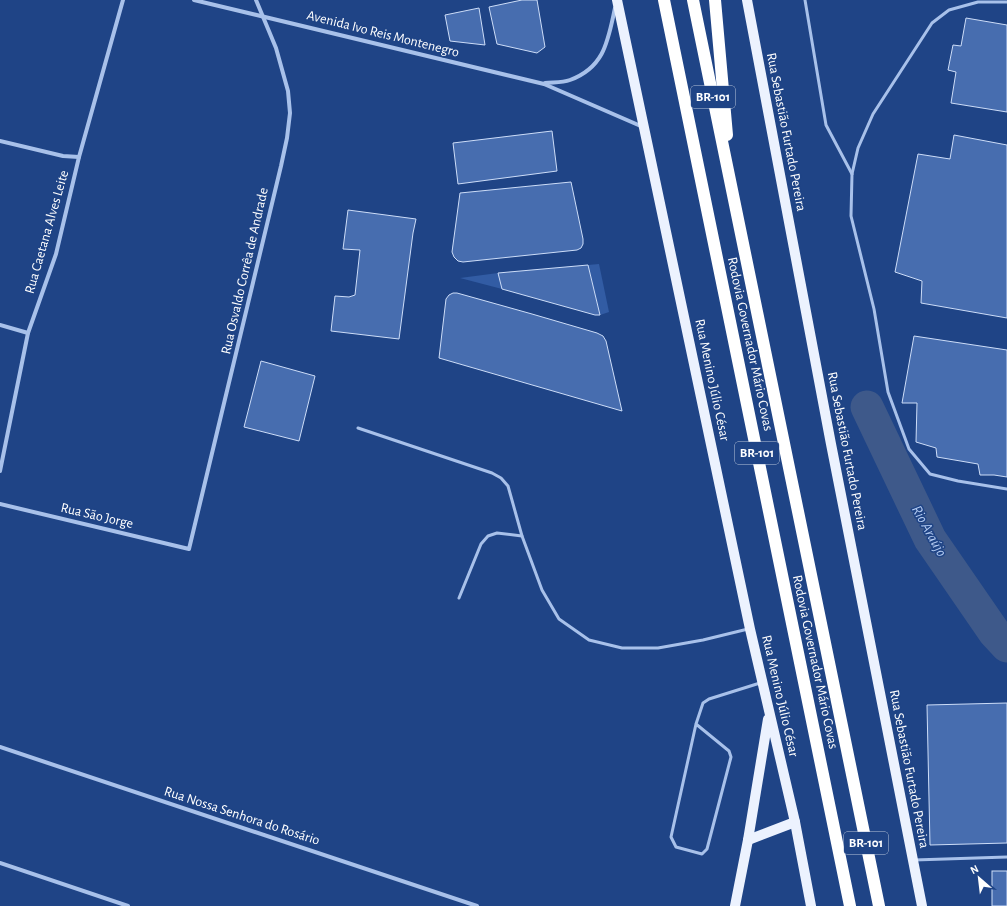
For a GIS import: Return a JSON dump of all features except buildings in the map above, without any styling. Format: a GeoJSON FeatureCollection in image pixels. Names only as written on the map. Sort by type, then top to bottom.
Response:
{"type":"FeatureCollection","features":[{"type":"Feature","properties":{"kind":"highway","name":"Rodovia Governador Mário Covas"},"geometry":{"type":"LineString","coordinates":[[664,0],[850,906]]}},
{"type":"Feature","properties":{"kind":"highway","name":"Rodovia Governador Mário Covas"},"geometry":{"type":"LineString","coordinates":[[693,0],[879,906]]}},
{"type":"Feature","properties":{"kind":"highway"},"geometry":{"type":"LineString","coordinates":[[715,0],[732,194]]}},
{"type":"Feature","properties":{"kind":"main road","name":"Rua Menino Júlio César"},"geometry":{"type":"LineString","coordinates":[[617,0],[750,629],[795,822],[811,906]]}},
{"type":"Feature","properties":{"kind":"main road","name":"Rua Sebastião Furtado Pereira"},"geometry":{"type":"LineString","coordinates":[[747,0],[831,444],[922,906]]}},
{"type":"Feature","properties":{"kind":"main road"},"geometry":{"type":"LineString","coordinates":[[735,906],[748,840],[769,713]]}},
{"type":"Feature","properties":{"kind":"main road"},"geometry":{"type":"LineString","coordinates":[[748,840],[795,822]]}},
{"type":"Feature","properties":{"kind":"street","name":"Rua Caetana Alves Leite"},"geometry":{"type":"LineString","coordinates":[[0,471],[28,334],[56,254],[79,157],[124,0]]}},
{"type":"Feature","properties":{"kind":"street","name":"Avenida Ivo Reis Montenegro"},"geometry":{"type":"LineString","coordinates":[[194,0],[544,84],[644,127]]}},
{"type":"Feature","properties":{"kind":"street","name":"Rua Osvaldo Corrêa de Andrade"},"geometry":{"type":"LineString","coordinates":[[189,549],[287,138],[290,113],[288,91],[276,48],[261,16],[256,0]]}},
{"type":"Feature","properties":{"kind":"street","name":"Avenida Ivo Reis Montenegro"},"geometry":{"type":"LineString","coordinates":[[544,84],[569,80],[592,68],[606,45],[617,0]]}},
{"type":"Feature","properties":{"kind":"street"},"geometry":{"type":"LineString","coordinates":[[0,141],[63,156],[79,157]]}},
{"type":"Feature","properties":{"kind":"street"},"geometry":{"type":"LineString","coordinates":[[0,325],[28,334]]}},
{"type":"Feature","properties":{"kind":"street","name":"Rua São Jorge"},"geometry":{"type":"LineString","coordinates":[[0,504],[189,549]]}},
{"type":"Feature","properties":{"kind":"street","name":"Rua Nossa Senhora do Rosário"},"geometry":{"type":"LineString","coordinates":[[0,747],[477,906]]}},
{"type":"Feature","properties":{"kind":"street"},"geometry":{"type":"LineString","coordinates":[[0,863],[128,906]]}},
{"type":"Feature","properties":{"kind":"lane"},"geometry":{"type":"LineString","coordinates":[[805,0],[826,125],[852,174]]}},
{"type":"Feature","properties":{"kind":"lane"},"geometry":{"type":"LineString","coordinates":[[1007,2],[978,2],[949,10],[932,23],[873,114],[858,148],[852,174],[851,216],[874,309],[888,392],[909,449],[930,474],[958,481],[1007,489]]}},
{"type":"Feature","properties":{"kind":"lane"},"geometry":{"type":"LineString","coordinates":[[358,428],[492,473],[501,478],[508,486],[522,536],[542,590],[559,619],[589,640],[622,648],[658,648],[703,640],[750,629]]}},
{"type":"Feature","properties":{"kind":"lane"},"geometry":{"type":"LineString","coordinates":[[459,598],[481,544],[488,536],[497,533],[522,536]]}},
{"type":"Feature","properties":{"kind":"lane"},"geometry":{"type":"LineString","coordinates":[[696,724],[729,751],[731,756],[707,849],[702,854],[676,847],[671,838],[696,724],[703,703],[709,699],[762,682]]}},
{"type":"Feature","properties":{"kind":"lane"},"geometry":{"type":"LineString","coordinates":[[913,860],[1007,857]]}},
{"type":"Feature","properties":{"kind":"shaded area"},"geometry":{"type":"Polygon","coordinates":[[[599,264],[609,312],[600,315],[588,265],[599,264]]]}},
{"type":"Feature","properties":{"kind":"shaded area"},"geometry":{"type":"Polygon","coordinates":[[[498,273],[502,289],[460,278],[498,273]]]}},
{"type":"Feature","properties":{"kind":"waterway","name":"Rio Araújo"},"geometry":{"type":"LineString","coordinates":[[867,407],[930,539],[994,632],[1007,646]]}}]}
